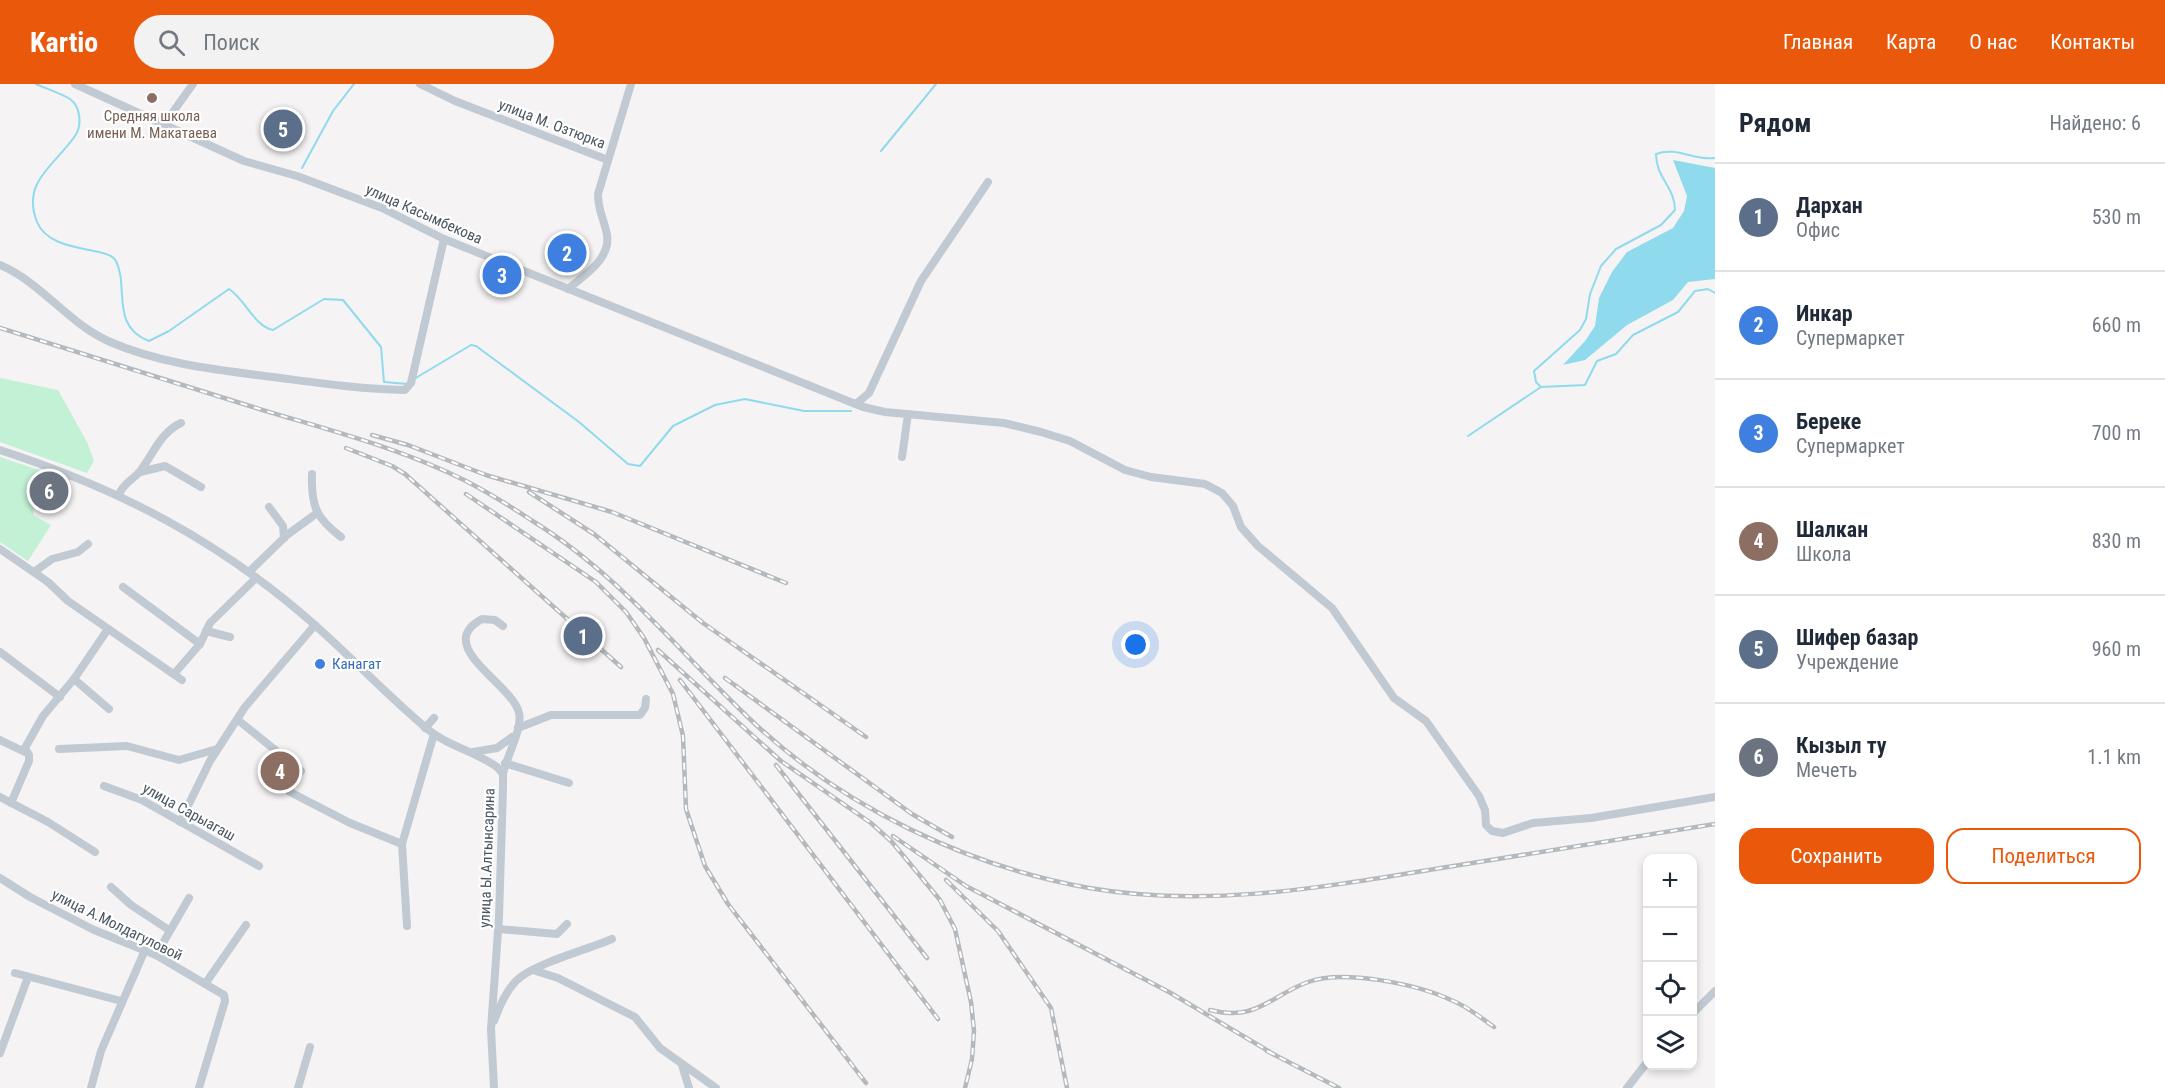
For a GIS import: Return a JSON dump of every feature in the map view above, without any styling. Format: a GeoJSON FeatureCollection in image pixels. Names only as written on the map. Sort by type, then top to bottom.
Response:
{"type":"FeatureCollection","features":[{"type":"Feature","properties":{"kind":"street","name":"улица Касымбекова"},"geometry":{"type":"LineString","coordinates":[[75,84],[165,123],[244,161],[297,176],[382,208],[444,239],[860,406],[908,414],[1004,423],[1070,441],[1125,470],[1151,477],[1205,484],[1222,493],[1233,506],[1241,527],[1258,546],[1332,608],[1394,698],[1426,721],[1479,796],[1485,810],[1486,825],[1492,831],[1503,833],[1533,823],[1591,818],[1715,797]]}},
{"type":"Feature","properties":{"kind":"street"},"geometry":{"type":"LineString","coordinates":[[165,123],[193,84]]}},
{"type":"Feature","properties":{"kind":"street","name":"улица М. Озтюрка"},"geometry":{"type":"LineString","coordinates":[[420,84],[455,101],[608,160]]}},
{"type":"Feature","properties":{"kind":"street","name":"улица М. Озтюрка"},"geometry":{"type":"LineString","coordinates":[[568,289],[596,266],[605,249],[607,236],[598,211],[598,194],[631,84]]}},
{"type":"Feature","properties":{"kind":"street"},"geometry":{"type":"LineString","coordinates":[[860,406],[869,393],[921,281],[988,182]]}},
{"type":"Feature","properties":{"kind":"street"},"geometry":{"type":"LineString","coordinates":[[0,265],[24,276],[92,332],[107,341],[152,356],[209,369],[352,389],[405,390],[411,383],[444,239]]}},
{"type":"Feature","properties":{"kind":"street"},"geometry":{"type":"LineString","coordinates":[[902,457],[908,414]]}},
{"type":"Feature","properties":{"kind":"street"},"geometry":{"type":"LineString","coordinates":[[140,472],[159,443],[170,430],[181,423]]}},
{"type":"Feature","properties":{"kind":"street","name":"улица Ы.Алтынсарина"},"geometry":{"type":"LineString","coordinates":[[0,450],[119,494],[188,531],[253,575],[315,625],[425,728],[491,762],[502,774],[498,929],[491,1029],[494,1088]]}},
{"type":"Feature","properties":{"kind":"street"},"geometry":{"type":"LineString","coordinates":[[119,494],[130,478],[140,472],[165,466],[201,488]]}},
{"type":"Feature","properties":{"kind":"street"},"geometry":{"type":"LineString","coordinates":[[64,498],[66,474]]}},
{"type":"Feature","properties":{"kind":"street"},"geometry":{"type":"LineString","coordinates":[[312,474],[314,506],[317,513],[341,537]]}},
{"type":"Feature","properties":{"kind":"street"},"geometry":{"type":"LineString","coordinates":[[269,507],[283,526],[284,538]]}},
{"type":"Feature","properties":{"kind":"street"},"geometry":{"type":"LineString","coordinates":[[174,674],[200,644],[210,623],[284,538],[317,513]]}},
{"type":"Feature","properties":{"kind":"street"},"geometry":{"type":"LineString","coordinates":[[34,572],[52,559],[78,552],[88,544]]}},
{"type":"Feature","properties":{"kind":"street"},"geometry":{"type":"LineString","coordinates":[[0,549],[34,572],[68,601],[182,680]]}},
{"type":"Feature","properties":{"kind":"street"},"geometry":{"type":"LineString","coordinates":[[123,587],[200,644]]}},
{"type":"Feature","properties":{"kind":"street"},"geometry":{"type":"LineString","coordinates":[[502,774],[520,716],[516,704],[479,666],[465,642],[470,631],[482,619],[495,620],[503,626]]}},
{"type":"Feature","properties":{"kind":"street"},"geometry":{"type":"LineString","coordinates":[[180,822],[217,749],[245,707],[315,625]]}},
{"type":"Feature","properties":{"kind":"street"},"geometry":{"type":"LineString","coordinates":[[11,803],[29,761],[25,748],[33,730],[60,697],[108,629]]}},
{"type":"Feature","properties":{"kind":"street"},"geometry":{"type":"LineString","coordinates":[[206,631],[230,637]]}},
{"type":"Feature","properties":{"kind":"street"},"geometry":{"type":"LineString","coordinates":[[0,652],[60,697]]}},
{"type":"Feature","properties":{"kind":"street"},"geometry":{"type":"LineString","coordinates":[[74,678],[109,709]]}},
{"type":"Feature","properties":{"kind":"street"},"geometry":{"type":"LineString","coordinates":[[473,753],[503,746],[516,732],[551,715],[640,714],[645,708],[646,699]]}},
{"type":"Feature","properties":{"kind":"street"},"geometry":{"type":"LineString","coordinates":[[425,728],[434,718]]}},
{"type":"Feature","properties":{"kind":"street"},"geometry":{"type":"LineString","coordinates":[[238,720],[301,771],[287,784],[286,789],[350,824],[402,844]]}},
{"type":"Feature","properties":{"kind":"street"},"geometry":{"type":"LineString","coordinates":[[407,926],[402,844],[434,734]]}},
{"type":"Feature","properties":{"kind":"street"},"geometry":{"type":"LineString","coordinates":[[0,740],[27,753]]}},
{"type":"Feature","properties":{"kind":"street"},"geometry":{"type":"LineString","coordinates":[[59,749],[127,746],[179,760],[217,749]]}},
{"type":"Feature","properties":{"kind":"street"},"geometry":{"type":"LineString","coordinates":[[505,764],[569,783]]}},
{"type":"Feature","properties":{"kind":"street","name":"улица Сарыагаш"},"geometry":{"type":"LineString","coordinates":[[104,786],[142,800],[259,866]]}},
{"type":"Feature","properties":{"kind":"street"},"geometry":{"type":"LineString","coordinates":[[0,797],[48,822],[94,852]]}},
{"type":"Feature","properties":{"kind":"street","name":"улица А.Молдагуловой"},"geometry":{"type":"LineString","coordinates":[[0,878],[30,897],[94,930],[156,955],[224,995],[225,1001],[199,1088]]}},
{"type":"Feature","properties":{"kind":"street"},"geometry":{"type":"LineString","coordinates":[[111,887],[131,905],[169,930]]}},
{"type":"Feature","properties":{"kind":"street"},"geometry":{"type":"LineString","coordinates":[[156,955],[189,898]]}},
{"type":"Feature","properties":{"kind":"street"},"geometry":{"type":"LineString","coordinates":[[498,929],[557,934],[567,924]]}},
{"type":"Feature","properties":{"kind":"street"},"geometry":{"type":"LineString","coordinates":[[205,984],[246,925]]}},
{"type":"Feature","properties":{"kind":"street"},"geometry":{"type":"LineString","coordinates":[[491,1029],[508,993],[517,980],[533,970],[612,939]]}},
{"type":"Feature","properties":{"kind":"street"},"geometry":{"type":"LineString","coordinates":[[91,1088],[101,1051],[121,1000],[145,950]]}},
{"type":"Feature","properties":{"kind":"street"},"geometry":{"type":"LineString","coordinates":[[533,970],[558,978],[635,1017],[660,1048],[716,1088]]}},
{"type":"Feature","properties":{"kind":"street"},"geometry":{"type":"LineString","coordinates":[[15,973],[121,1000]]}},
{"type":"Feature","properties":{"kind":"street"},"geometry":{"type":"LineString","coordinates":[[0,1053],[28,977]]}},
{"type":"Feature","properties":{"kind":"street"},"geometry":{"type":"LineString","coordinates":[[1697,1009],[1715,991]]}},
{"type":"Feature","properties":{"kind":"street"},"geometry":{"type":"LineString","coordinates":[[298,1088],[310,1047]]}},
{"type":"Feature","properties":{"kind":"street"},"geometry":{"type":"LineString","coordinates":[[682,1065],[689,1088]]}},
{"type":"Feature","properties":{"kind":"street"},"geometry":{"type":"LineString","coordinates":[[1628,1088],[1643,1067]]}},
{"type":"Feature","properties":{"kind":"green space"},"geometry":{"type":"Polygon","coordinates":[[[0,378],[58,390],[87,442],[94,461],[87,473],[0,442],[0,378]]]}},
{"type":"Feature","properties":{"kind":"green space"},"geometry":{"type":"Polygon","coordinates":[[[0,457],[39,470],[33,515],[51,525],[28,561],[0,542],[0,457]]]}},
{"type":"Feature","properties":{"kind":"water"},"geometry":{"type":"Polygon","coordinates":[[[1673,160],[1715,168],[1715,279],[1688,282],[1673,300],[1627,325],[1585,360],[1563,365],[1595,326],[1599,298],[1612,272],[1627,252],[1673,228],[1684,211],[1687,196],[1673,160]]]}},
{"type":"Feature","properties":{"kind":"waterway"},"geometry":{"type":"LineString","coordinates":[[36,84],[74,102],[79,122],[75,136],[42,175],[37,185],[33,196],[33,208],[37,222],[54,240],[111,256],[116,261],[120,271],[125,316],[129,326],[137,334],[149,341],[169,331],[229,289],[260,323],[273,330],[324,299],[343,300],[381,347],[384,382],[407,384]]}},
{"type":"Feature","properties":{"kind":"waterway"},"geometry":{"type":"LineString","coordinates":[[302,168],[333,111],[354,84]]}},
{"type":"Feature","properties":{"kind":"waterway"},"geometry":{"type":"LineString","coordinates":[[881,151],[936,84]]}},
{"type":"Feature","properties":{"kind":"waterway"},"geometry":{"type":"LineString","coordinates":[[1541,387],[1536,382],[1534,371],[1580,330],[1586,319],[1590,294],[1601,266],[1616,249],[1661,225],[1675,210],[1672,195],[1659,170],[1656,154],[1671,152],[1700,158],[1715,158]]}},
{"type":"Feature","properties":{"kind":"waterway"},"geometry":{"type":"LineString","coordinates":[[1468,436],[1541,387],[1585,385],[1597,361],[1616,354],[1633,335],[1678,312],[1695,291],[1708,289],[1715,293]]}},
{"type":"Feature","properties":{"kind":"waterway"},"geometry":{"type":"LineString","coordinates":[[414,379],[471,345],[476,346],[579,422],[628,464],[640,466],[673,426],[715,405],[745,399],[804,411],[851,411]]}},
{"type":"Feature","properties":{"kind":"railway"},"geometry":{"type":"LineString","coordinates":[[0,328],[361,440],[414,458],[466,481],[563,541],[592,564],[621,589],[754,723],[828,782],[910,829],[953,849],[998,865],[1089,888],[1133,894],[1219,896],[1348,883],[1715,824]]}},
{"type":"Feature","properties":{"kind":"railway"},"geometry":{"type":"LineString","coordinates":[[372,435],[408,445],[486,475],[612,512],[786,583]]}},
{"type":"Feature","properties":{"kind":"railway"},"geometry":{"type":"LineString","coordinates":[[346,448],[392,466],[405,474],[621,667]]}},
{"type":"Feature","properties":{"kind":"railway"},"geometry":{"type":"LineString","coordinates":[[529,492],[594,534],[703,623],[866,737]]}},
{"type":"Feature","properties":{"kind":"railway"},"geometry":{"type":"LineString","coordinates":[[466,494],[596,582],[626,612],[644,638],[673,694],[683,736],[686,809],[705,866],[728,904],[866,1083]]}},
{"type":"Feature","properties":{"kind":"railway"},"geometry":{"type":"LineString","coordinates":[[658,650],[781,761],[871,823],[892,842],[940,900],[955,929],[971,1002],[974,1031],[972,1059],[965,1088]]}},
{"type":"Feature","properties":{"kind":"railway"},"geometry":{"type":"LineString","coordinates":[[725,678],[912,814],[952,837]]}},
{"type":"Feature","properties":{"kind":"railway"},"geometry":{"type":"LineString","coordinates":[[680,680],[938,1019]]}},
{"type":"Feature","properties":{"kind":"railway"},"geometry":{"type":"LineString","coordinates":[[776,765],[927,958]]}},
{"type":"Feature","properties":{"kind":"railway"},"geometry":{"type":"LineString","coordinates":[[893,836],[966,886],[1169,992],[1275,1055]]}},
{"type":"Feature","properties":{"kind":"railway"},"geometry":{"type":"LineString","coordinates":[[946,880],[998,931],[1051,1008],[1067,1088]]}},
{"type":"Feature","properties":{"kind":"railway"},"geometry":{"type":"LineString","coordinates":[[1210,1010],[1239,1013],[1262,1006],[1308,982],[1323,978],[1360,978],[1400,984],[1437,994],[1462,1005],[1494,1027]]}},
{"type":"Feature","properties":{"kind":"railway"},"geometry":{"type":"LineString","coordinates":[[1267,1051],[1339,1088]]}},
{"type":"Feature","properties":{"kind":"place","name":"Средняя школа имени М. Макатаева"},"geometry":{"type":"Point","coordinates":[152,98]}},
{"type":"Feature","properties":{"kind":"place","name":"Шифер базар"},"geometry":{"type":"Point","coordinates":[283,129]}},
{"type":"Feature","properties":{"kind":"place","name":"Инкар"},"geometry":{"type":"Point","coordinates":[567,253]}},
{"type":"Feature","properties":{"kind":"place","name":"Береке"},"geometry":{"type":"Point","coordinates":[502,275]}},
{"type":"Feature","properties":{"kind":"place","name":"Кызыл ту"},"geometry":{"type":"Point","coordinates":[49,491]}},
{"type":"Feature","properties":{"kind":"place","name":"Дархан"},"geometry":{"type":"Point","coordinates":[583,636]}},
{"type":"Feature","properties":{"kind":"place","name":"Канагат"},"geometry":{"type":"Point","coordinates":[320,664]}},
{"type":"Feature","properties":{"kind":"place","name":"Шалкан"},"geometry":{"type":"Point","coordinates":[280,771]}}]}
